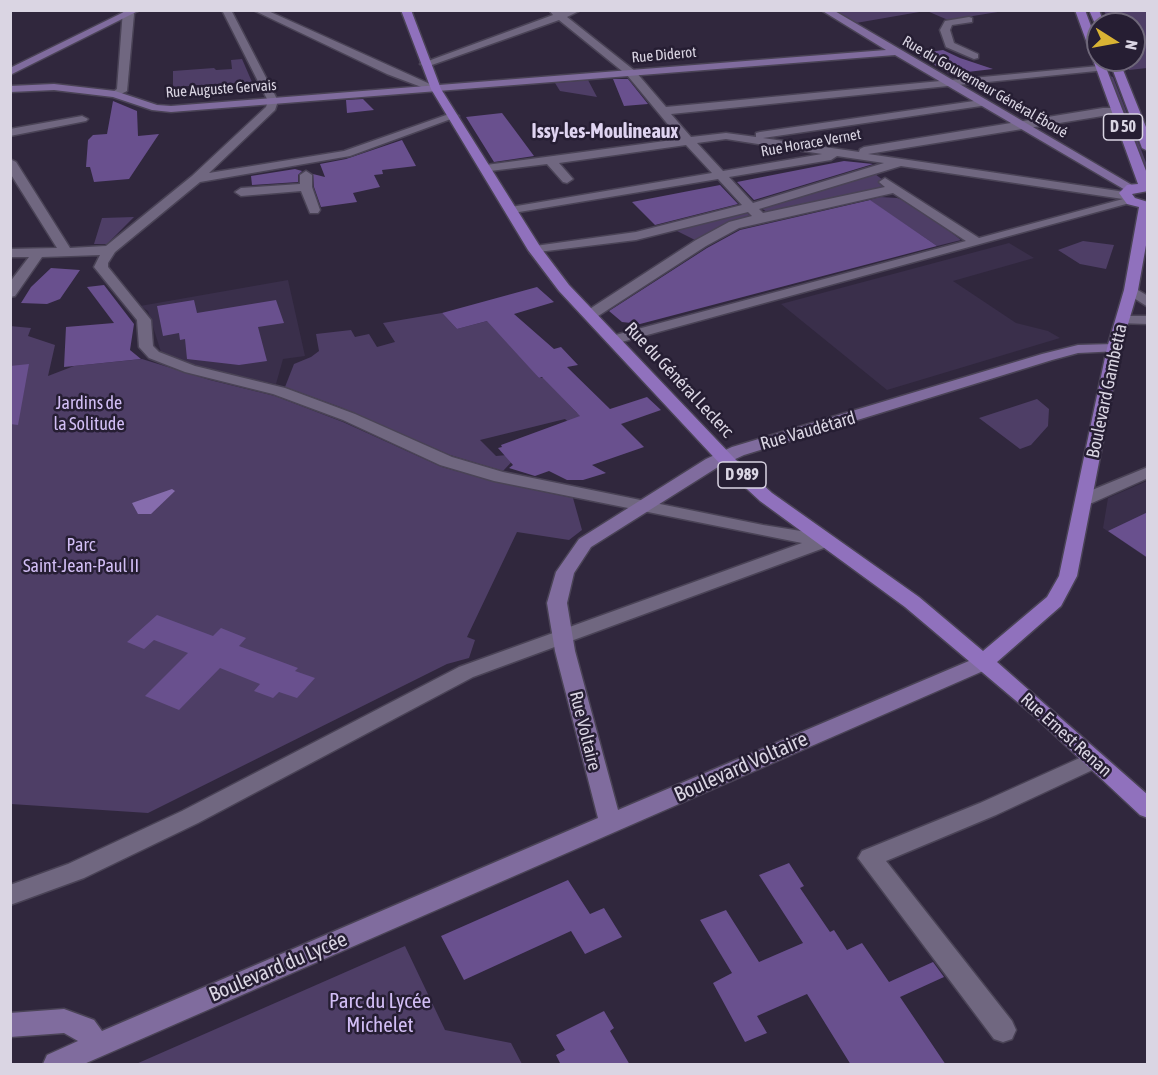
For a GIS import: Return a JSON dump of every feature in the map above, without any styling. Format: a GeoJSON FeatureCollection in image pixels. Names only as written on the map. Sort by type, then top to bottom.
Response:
{"type":"FeatureCollection","features":[{"type":"Feature","properties":{"kind":"main road","name":"D 989"},"geometry":{"type":"LineString","coordinates":[[406,10],[436,89]]}},
{"type":"Feature","properties":{"kind":"main road","name":"Rue du Gouverneur Général Éboué"},"geometry":{"type":"LineString","coordinates":[[825,10],[1018,124],[1129,195]]}},
{"type":"Feature","properties":{"kind":"main road","name":"D 50"},"geometry":{"type":"LineString","coordinates":[[1080,10],[1086,26]]}},
{"type":"Feature","properties":{"kind":"main road"},"geometry":{"type":"LineString","coordinates":[[10,72],[131,12]]}},
{"type":"Feature","properties":{"kind":"main road","name":"Rue Diderot"},"geometry":{"type":"LineString","coordinates":[[436,89],[893,52]]}},
{"type":"Feature","properties":{"kind":"main road","name":"D 50"},"geometry":{"type":"LineString","coordinates":[[1103,72],[1146,187]]}},
{"type":"Feature","properties":{"kind":"main road","name":"D 50"},"geometry":{"type":"LineString","coordinates":[[1119,72],[1142,119],[1148,148]]}},
{"type":"Feature","properties":{"kind":"main road","name":"Rue Auguste Gervais"},"geometry":{"type":"LineString","coordinates":[[10,89],[54,87],[116,94],[156,108],[436,89]]}},
{"type":"Feature","properties":{"kind":"main road","name":"Rue du Général Leclerc"},"geometry":{"type":"LineString","coordinates":[[436,89],[535,250],[564,288],[724,457],[766,497],[912,602],[983,663]]}},
{"type":"Feature","properties":{"kind":"main road"},"geometry":{"type":"LineString","coordinates":[[1129,195],[1146,187]]}},
{"type":"Feature","properties":{"kind":"main road"},"geometry":{"type":"LineString","coordinates":[[1129,195],[1147,206]]}},
{"type":"Feature","properties":{"kind":"main road","name":"Boulevard Gambetta"},"geometry":{"type":"LineString","coordinates":[[983,663],[1054,601],[1068,576],[1086,499],[1114,348],[1143,243],[1147,206]]}},
{"type":"Feature","properties":{"kind":"main road","name":"Rue Vaudétard"},"geometry":{"type":"LineString","coordinates":[[562,638],[557,603],[565,572],[585,543],[641,506],[724,457],[1047,357],[1078,349],[1114,348]]}},
{"type":"Feature","properties":{"kind":"main road","name":"Rue Voltaire"},"geometry":{"type":"LineString","coordinates":[[562,638],[610,824]]}},
{"type":"Feature","properties":{"kind":"main road","name":"Rue Ernest Renan"},"geometry":{"type":"LineString","coordinates":[[983,663],[1148,809]]}},
{"type":"Feature","properties":{"kind":"main road","name":"Boulevard Voltaire"},"geometry":{"type":"LineString","coordinates":[[500,872],[983,663]]}},
{"type":"Feature","properties":{"kind":"main road","name":"Boulevard du Lycée"},"geometry":{"type":"LineString","coordinates":[[56,1065],[500,872]]}},
{"type":"Feature","properties":{"kind":"main road"},"geometry":{"type":"LineString","coordinates":[[10,1025],[64,1021],[85,1029],[97,1046]]}},
{"type":"Feature","properties":{"kind":"street"},"geometry":{"type":"LineString","coordinates":[[226,10],[273,101],[271,108],[196,179],[110,249],[101,263],[101,267],[144,320],[146,347],[154,355],[190,369],[289,395],[349,417],[446,461],[500,477],[763,531],[826,541]]}},
{"type":"Feature","properties":{"kind":"street"},"geometry":{"type":"LineString","coordinates":[[425,64],[558,14],[577,10]]}},
{"type":"Feature","properties":{"kind":"street"},"geometry":{"type":"LineString","coordinates":[[261,11],[391,72],[436,89]]}},
{"type":"Feature","properties":{"kind":"street"},"geometry":{"type":"LineString","coordinates":[[116,94],[122,91],[131,12]]}},
{"type":"Feature","properties":{"kind":"street"},"geometry":{"type":"LineString","coordinates":[[558,14],[632,73],[687,140],[762,218]]}},
{"type":"Feature","properties":{"kind":"street"},"geometry":{"type":"LineString","coordinates":[[969,20],[948,23],[945,30],[950,45],[974,56]]}},
{"type":"Feature","properties":{"kind":"street"},"geometry":{"type":"LineString","coordinates":[[663,111],[1086,64]]}},
{"type":"Feature","properties":{"kind":"street"},"geometry":{"type":"LineString","coordinates":[[796,162],[760,144],[760,134],[981,103]]}},
{"type":"Feature","properties":{"kind":"street","name":"Rue Horace Vernet"},"geometry":{"type":"LineString","coordinates":[[511,211],[1018,124],[1103,111],[1117,111]]}},
{"type":"Feature","properties":{"kind":"street"},"geometry":{"type":"LineString","coordinates":[[196,179],[346,154],[453,116]]}},
{"type":"Feature","properties":{"kind":"street"},"geometry":{"type":"LineString","coordinates":[[10,134],[82,119]]}},
{"type":"Feature","properties":{"kind":"street"},"geometry":{"type":"LineString","coordinates":[[486,169],[726,136],[1129,195]]}},
{"type":"Feature","properties":{"kind":"street"},"geometry":{"type":"LineString","coordinates":[[848,153],[895,189],[976,242]]}},
{"type":"Feature","properties":{"kind":"street"},"geometry":{"type":"LineString","coordinates":[[550,160],[567,179]]}},
{"type":"Feature","properties":{"kind":"street"},"geometry":{"type":"LineString","coordinates":[[305,161],[306,187],[314,210]]}},
{"type":"Feature","properties":{"kind":"street"},"geometry":{"type":"LineString","coordinates":[[10,162],[17,184],[66,252]]}},
{"type":"Feature","properties":{"kind":"street"},"geometry":{"type":"LineString","coordinates":[[535,250],[636,236],[750,207],[902,162]]}},
{"type":"Feature","properties":{"kind":"street"},"geometry":{"type":"LineString","coordinates":[[242,192],[306,187]]}},
{"type":"Feature","properties":{"kind":"street"},"geometry":{"type":"LineString","coordinates":[[590,315],[734,225],[895,189]]}},
{"type":"Feature","properties":{"kind":"street"},"geometry":{"type":"LineString","coordinates":[[613,340],[976,242],[1129,195]]}},
{"type":"Feature","properties":{"kind":"street"},"geometry":{"type":"LineString","coordinates":[[662,229],[696,247]]}},
{"type":"Feature","properties":{"kind":"street"},"geometry":{"type":"LineString","coordinates":[[10,253],[110,249]]}},
{"type":"Feature","properties":{"kind":"street"},"geometry":{"type":"LineString","coordinates":[[10,292],[39,252]]}},
{"type":"Feature","properties":{"kind":"street"},"geometry":{"type":"LineString","coordinates":[[1131,290],[1148,303]]}},
{"type":"Feature","properties":{"kind":"street"},"geometry":{"type":"LineString","coordinates":[[1122,320],[1148,320]]}},
{"type":"Feature","properties":{"kind":"street"},"geometry":{"type":"LineString","coordinates":[[1086,499],[1148,471]]}},
{"type":"Feature","properties":{"kind":"street"},"geometry":{"type":"LineString","coordinates":[[10,895],[76,871],[180,821],[466,672],[826,541]]}},
{"type":"Feature","properties":{"kind":"street"},"geometry":{"type":"LineString","coordinates":[[1003,1030],[870,858],[988,809],[1093,760]]}},
{"type":"Feature","properties":{"kind":"shaded area"},"geometry":{"type":"Polygon","coordinates":[[[1009,243],[1034,258],[953,281],[1016,323],[1048,331],[1060,338],[887,390],[781,304],[1009,243]]]}},
{"type":"Feature","properties":{"kind":"shaded area"},"geometry":{"type":"Polygon","coordinates":[[[288,280],[305,356],[283,359],[276,384],[209,370],[161,352],[148,311],[140,306],[288,280]]]}},
{"type":"Feature","properties":{"kind":"shaded area"},"geometry":{"type":"Polygon","coordinates":[[[1147,481],[1147,558],[1103,528],[1108,498],[1147,481]]]}},
{"type":"Feature","properties":{"kind":"shaded area"},"geometry":{"type":"Polygon","coordinates":[[[172,489],[175,491],[151,514],[138,514],[132,503],[172,489]]]}},
{"type":"Feature","properties":{"kind":"green space"},"geometry":{"type":"Polygon","coordinates":[[[836,10],[925,11],[856,23],[836,10]]]}},
{"type":"Feature","properties":{"kind":"green space"},"geometry":{"type":"Polygon","coordinates":[[[927,11],[1004,11],[948,20],[927,11]]]}},
{"type":"Feature","properties":{"kind":"green space"},"geometry":{"type":"Polygon","coordinates":[[[1147,11],[1147,68],[1146,12],[1104,12],[1147,11]]]}},
{"type":"Feature","properties":{"kind":"green space"},"geometry":{"type":"Polygon","coordinates":[[[242,59],[252,82],[173,87],[173,71],[232,69],[231,60],[242,59]]]}},
{"type":"Feature","properties":{"kind":"green space"},"geometry":{"type":"Polygon","coordinates":[[[1110,76],[1113,77],[1147,165],[1147,174],[1110,76]]]}},
{"type":"Feature","properties":{"kind":"green space"},"geometry":{"type":"Polygon","coordinates":[[[588,80],[597,97],[560,91],[555,83],[588,80]]]}},
{"type":"Feature","properties":{"kind":"green space"},"geometry":{"type":"Polygon","coordinates":[[[871,171],[895,189],[772,215],[756,205],[871,171]]]}},
{"type":"Feature","properties":{"kind":"green space"},"geometry":{"type":"Polygon","coordinates":[[[880,197],[897,198],[914,204],[961,240],[937,246],[869,200],[880,197]]]}},
{"type":"Feature","properties":{"kind":"green space"},"geometry":{"type":"Polygon","coordinates":[[[744,208],[753,220],[701,243],[669,227],[744,208]]]}},
{"type":"Feature","properties":{"kind":"green space"},"geometry":{"type":"Polygon","coordinates":[[[134,217],[107,244],[94,244],[102,218],[134,217]]]}},
{"type":"Feature","properties":{"kind":"green space"},"geometry":{"type":"Polygon","coordinates":[[[1083,241],[1114,245],[1106,269],[1080,264],[1058,250],[1083,241]]]}},
{"type":"Feature","properties":{"kind":"green space"},"geometry":{"type":"Polygon","coordinates":[[[442,313],[457,329],[491,320],[539,378],[544,378],[577,413],[581,414],[574,427],[565,419],[480,440],[496,456],[519,454],[503,471],[450,455],[340,407],[285,387],[294,364],[319,351],[316,334],[351,330],[355,337],[369,334],[377,347],[395,342],[383,323],[442,313]]]}},
{"type":"Feature","properties":{"kind":"green space"},"geometry":{"type":"Polygon","coordinates":[[[10,326],[31,328],[28,336],[55,345],[48,376],[74,366],[142,359],[210,380],[275,396],[343,422],[442,467],[496,482],[573,498],[582,530],[569,540],[517,532],[467,637],[475,640],[469,658],[447,664],[148,813],[11,804],[10,326]]]}},
{"type":"Feature","properties":{"kind":"green space"},"geometry":{"type":"Polygon","coordinates":[[[1037,399],[1049,409],[1048,426],[1031,445],[1020,449],[979,418],[1037,399]]]}},
{"type":"Feature","properties":{"kind":"green space","name":"Parc du Lycée Michelet"},"geometry":{"type":"Polygon","coordinates":[[[405,946],[445,1030],[511,1043],[522,1064],[136,1064],[405,946]]]}},
{"type":"Feature","properties":{"kind":"building"},"geometry":{"type":"Polygon","coordinates":[[[943,50],[993,69],[950,74],[916,54],[943,50]]]}},
{"type":"Feature","properties":{"kind":"building"},"geometry":{"type":"Polygon","coordinates":[[[613,79],[628,79],[648,104],[624,106],[613,79]]]}},
{"type":"Feature","properties":{"kind":"building"},"geometry":{"type":"Polygon","coordinates":[[[363,99],[374,110],[347,113],[346,100],[363,99]]]}},
{"type":"Feature","properties":{"kind":"building"},"geometry":{"type":"Polygon","coordinates":[[[113,101],[137,111],[138,136],[159,134],[129,179],[94,182],[90,167],[86,167],[88,140],[93,135],[107,134],[113,101]]]}},
{"type":"Feature","properties":{"kind":"building"},"geometry":{"type":"Polygon","coordinates":[[[502,113],[534,156],[494,162],[466,117],[502,113]]]}},
{"type":"Feature","properties":{"kind":"building"},"geometry":{"type":"Polygon","coordinates":[[[402,140],[416,166],[382,170],[383,174],[374,175],[380,187],[353,193],[357,202],[321,207],[314,187],[313,174],[325,177],[320,164],[346,159],[402,140]]]}},
{"type":"Feature","properties":{"kind":"building"},"geometry":{"type":"Polygon","coordinates":[[[844,161],[873,164],[754,200],[737,182],[844,161]]]}},
{"type":"Feature","properties":{"kind":"building"},"geometry":{"type":"Polygon","coordinates":[[[295,169],[302,171],[298,175],[298,182],[252,185],[251,176],[295,169]]]}},
{"type":"Feature","properties":{"kind":"building"},"geometry":{"type":"Polygon","coordinates":[[[720,185],[738,204],[655,225],[632,202],[720,185]]]}},
{"type":"Feature","properties":{"kind":"building"},"geometry":{"type":"Polygon","coordinates":[[[870,200],[937,246],[640,324],[622,322],[609,311],[707,248],[740,230],[870,200]]]}},
{"type":"Feature","properties":{"kind":"building"},"geometry":{"type":"Polygon","coordinates":[[[51,268],[80,270],[60,299],[47,304],[21,303],[31,287],[51,268]]]}},
{"type":"Feature","properties":{"kind":"building"},"geometry":{"type":"Polygon","coordinates":[[[104,285],[134,324],[130,350],[141,359],[64,367],[66,327],[114,323],[87,287],[104,285]]]}},
{"type":"Feature","properties":{"kind":"building"},"geometry":{"type":"Polygon","coordinates":[[[537,287],[554,302],[514,314],[554,349],[561,347],[578,365],[567,367],[610,409],[647,397],[661,410],[621,424],[644,447],[592,465],[606,473],[583,480],[567,480],[549,471],[535,476],[509,468],[513,465],[498,448],[502,447],[501,445],[580,416],[542,377],[539,378],[487,321],[457,329],[442,313],[537,287]]]}},
{"type":"Feature","properties":{"kind":"building"},"geometry":{"type":"Polygon","coordinates":[[[194,300],[197,313],[276,300],[284,323],[258,327],[267,361],[239,365],[187,359],[185,339],[180,340],[179,333],[163,336],[157,306],[194,300]]]}},
{"type":"Feature","properties":{"kind":"building"},"geometry":{"type":"Polygon","coordinates":[[[29,364],[18,425],[10,424],[10,366],[29,364]]]}},
{"type":"Feature","properties":{"kind":"building"},"geometry":{"type":"Polygon","coordinates":[[[1148,512],[1148,558],[1108,531],[1148,512]]]}},
{"type":"Feature","properties":{"kind":"building"},"geometry":{"type":"Polygon","coordinates":[[[157,615],[213,636],[221,628],[246,638],[239,646],[298,668],[295,671],[315,678],[297,698],[279,692],[273,698],[254,691],[260,684],[220,668],[179,710],[145,696],[188,653],[154,640],[144,649],[127,642],[157,615]]]}},
{"type":"Feature","properties":{"kind":"building"},"geometry":{"type":"Polygon","coordinates":[[[789,863],[804,886],[800,888],[830,932],[834,930],[847,950],[862,943],[889,982],[933,962],[944,977],[900,997],[946,1065],[851,1065],[807,994],[757,1016],[767,1033],[745,1042],[713,983],[732,973],[700,920],[726,910],[759,962],[803,943],[759,875],[789,863]]]}},
{"type":"Feature","properties":{"kind":"building"},"geometry":{"type":"Polygon","coordinates":[[[568,880],[590,914],[604,908],[622,937],[585,954],[571,931],[464,980],[441,936],[568,880]]]}},
{"type":"Feature","properties":{"kind":"building"},"geometry":{"type":"Polygon","coordinates":[[[604,1011],[614,1028],[610,1031],[630,1065],[561,1065],[556,1055],[565,1050],[556,1035],[604,1011]]]}},
{"type":"Feature","properties":{"kind":"district","name":"Issy-les-Moulineaux"},"geometry":{"type":"Point","coordinates":[605,132]}},
{"type":"Feature","properties":{"kind":"park label","name":"Jardins de la Solitude"},"geometry":{"type":"Point","coordinates":[89,413]}},
{"type":"Feature","properties":{"kind":"park label","name":"Parc Saint-Jean-Paul II"},"geometry":{"type":"Point","coordinates":[81,555]}}]}
